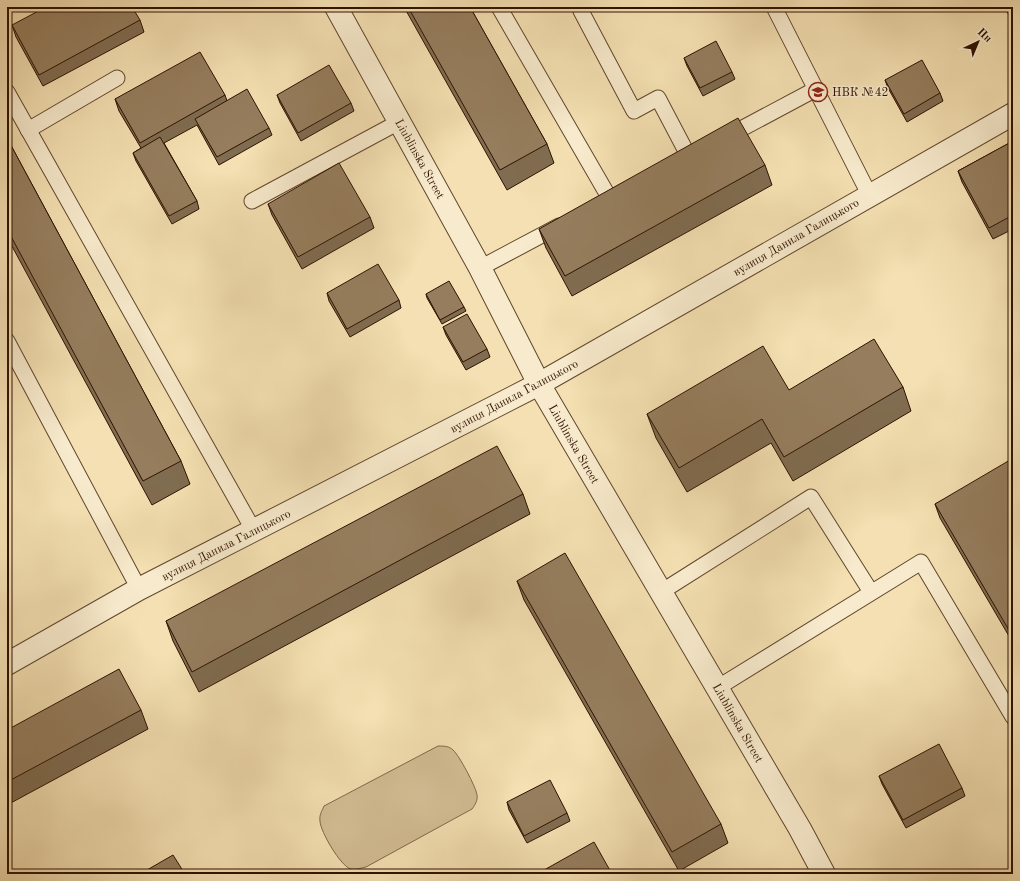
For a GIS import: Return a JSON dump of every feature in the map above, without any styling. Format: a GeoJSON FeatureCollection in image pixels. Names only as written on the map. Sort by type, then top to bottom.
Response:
{"type":"FeatureCollection","features":[{"type":"Feature","properties":{"kind":"street","name":"Liublinska Street"},"geometry":{"type":"LineString","coordinates":[[336,7],[480,268],[539,384],[824,874]]}},
{"type":"Feature","properties":{"kind":"street","name":"вулиця Данила Галицького"},"geometry":{"type":"LineString","coordinates":[[7,664],[139,589],[539,384],[1013,114]]}},
{"type":"Feature","properties":{"kind":"lane"},"geometry":{"type":"LineString","coordinates":[[499,7],[616,195],[596,206]]}},
{"type":"Feature","properties":{"kind":"lane"},"geometry":{"type":"LineString","coordinates":[[774,7],[870,196]]}},
{"type":"Feature","properties":{"kind":"lane"},"geometry":{"type":"LineString","coordinates":[[582,11],[634,111],[658,98],[682,160],[816,90]]}},
{"type":"Feature","properties":{"kind":"lane"},"geometry":{"type":"LineString","coordinates":[[28,130],[117,78]]}},
{"type":"Feature","properties":{"kind":"lane"},"geometry":{"type":"LineString","coordinates":[[7,92],[254,531]]}},
{"type":"Feature","properties":{"kind":"lane"},"geometry":{"type":"LineString","coordinates":[[252,201],[400,122]]}},
{"type":"Feature","properties":{"kind":"lane"},"geometry":{"type":"LineString","coordinates":[[480,268],[569,220]]}},
{"type":"Feature","properties":{"kind":"lane"},"geometry":{"type":"LineString","coordinates":[[7,341],[139,589]]}},
{"type":"Feature","properties":{"kind":"lane"},"geometry":{"type":"LineString","coordinates":[[661,592],[811,497],[871,592]]}},
{"type":"Feature","properties":{"kind":"lane"},"geometry":{"type":"LineString","coordinates":[[717,688],[921,562],[1013,717]]}},
{"type":"Feature","properties":{"kind":"shaded area"},"geometry":{"type":"Polygon","coordinates":[[[438,746],[448,747],[453,750],[467,771],[477,795],[477,801],[472,809],[366,867],[351,869],[347,867],[337,856],[323,832],[320,817],[324,806],[438,746]]]}},
{"type":"Feature","properties":{"kind":"building"},"geometry":{"type":"Polygon","coordinates":[[[46,7],[132,7],[140,20],[39,75],[12,25],[46,7]]]}},
{"type":"Feature","properties":{"kind":"building"},"geometry":{"type":"Polygon","coordinates":[[[408,7],[470,7],[547,144],[500,170],[408,7]]]}},
{"type":"Feature","properties":{"kind":"building"},"geometry":{"type":"Polygon","coordinates":[[[1006,7],[1013,7],[1013,22],[1006,7]]]}},
{"type":"Feature","properties":{"kind":"building"},"geometry":{"type":"Polygon","coordinates":[[[716,41],[732,72],[700,88],[684,58],[716,41]]]}},
{"type":"Feature","properties":{"kind":"building"},"geometry":{"type":"Polygon","coordinates":[[[200,52],[225,95],[140,143],[115,99],[200,52]]]}},
{"type":"Feature","properties":{"kind":"building"},"geometry":{"type":"Polygon","coordinates":[[[922,60],[940,93],[904,114],[885,80],[922,60]]]}},
{"type":"Feature","properties":{"kind":"building"},"geometry":{"type":"Polygon","coordinates":[[[329,65],[351,103],[298,133],[277,95],[329,65]]]}},
{"type":"Feature","properties":{"kind":"building"},"geometry":{"type":"Polygon","coordinates":[[[247,89],[269,128],[217,157],[195,119],[247,89]]]}},
{"type":"Feature","properties":{"kind":"building"},"geometry":{"type":"Polygon","coordinates":[[[738,118],[765,165],[565,276],[539,229],[738,118]]]}},
{"type":"Feature","properties":{"kind":"building"},"geometry":{"type":"Polygon","coordinates":[[[160,137],[197,201],[169,216],[133,153],[160,137]]]}},
{"type":"Feature","properties":{"kind":"building"},"geometry":{"type":"Polygon","coordinates":[[[7,138],[181,461],[143,481],[7,229],[7,138]]]}},
{"type":"Feature","properties":{"kind":"building"},"geometry":{"type":"Polygon","coordinates":[[[1013,141],[1013,215],[989,228],[958,171],[1013,141]]]}},
{"type":"Feature","properties":{"kind":"building"},"geometry":{"type":"Polygon","coordinates":[[[339,163],[370,217],[298,257],[268,204],[339,163]]]}},
{"type":"Feature","properties":{"kind":"building"},"geometry":{"type":"Polygon","coordinates":[[[378,264],[399,300],[347,329],[327,293],[378,264]]]}},
{"type":"Feature","properties":{"kind":"building"},"geometry":{"type":"Polygon","coordinates":[[[449,281],[464,307],[440,320],[426,294],[449,281]]]}},
{"type":"Feature","properties":{"kind":"building"},"geometry":{"type":"Polygon","coordinates":[[[467,314],[487,349],[463,362],[443,327],[467,314]]]}},
{"type":"Feature","properties":{"kind":"building"},"geometry":{"type":"Polygon","coordinates":[[[874,339],[903,387],[784,457],[762,419],[679,468],[647,414],[763,346],[789,390],[874,339]]]}},
{"type":"Feature","properties":{"kind":"building"},"geometry":{"type":"Polygon","coordinates":[[[497,446],[523,494],[192,672],[166,621],[497,446]]]}},
{"type":"Feature","properties":{"kind":"building"},"geometry":{"type":"Polygon","coordinates":[[[1010,460],[1013,465],[1013,637],[935,504],[1010,460]]]}},
{"type":"Feature","properties":{"kind":"building"},"geometry":{"type":"Polygon","coordinates":[[[565,553],[721,824],[672,852],[517,581],[565,553]]]}},
{"type":"Feature","properties":{"kind":"building"},"geometry":{"type":"Polygon","coordinates":[[[119,669],[141,710],[7,782],[7,730],[119,669]]]}},
{"type":"Feature","properties":{"kind":"building"},"geometry":{"type":"Polygon","coordinates":[[[939,744],[962,788],[903,820],[879,776],[939,744]]]}},
{"type":"Feature","properties":{"kind":"building"},"geometry":{"type":"Polygon","coordinates":[[[550,780],[567,813],[524,836],[507,802],[550,780]]]}},
{"type":"Feature","properties":{"kind":"building"},"geometry":{"type":"Polygon","coordinates":[[[594,842],[612,874],[537,874],[594,842]]]}},
{"type":"Feature","properties":{"kind":"building"},"geometry":{"type":"Polygon","coordinates":[[[173,855],[185,874],[140,874],[173,855]]]}},
{"type":"Feature","properties":{"kind":"place","name":"НВК №42"},"geometry":{"type":"Point","coordinates":[818,92]}}]}
